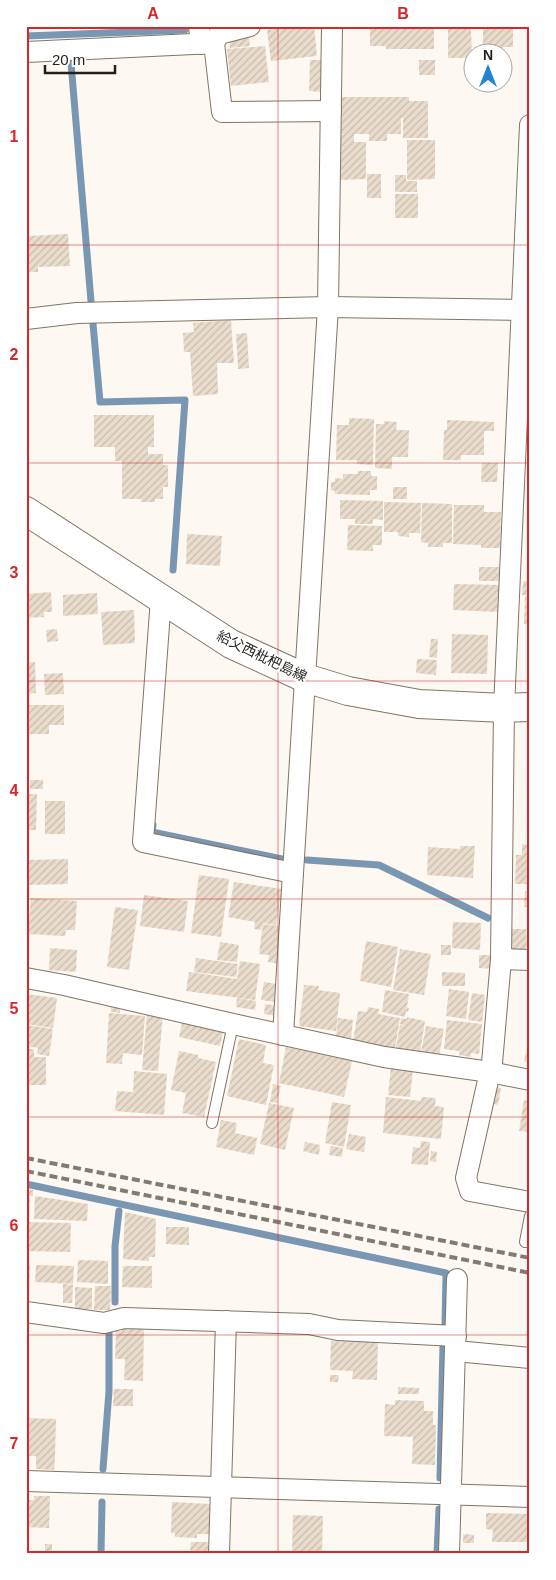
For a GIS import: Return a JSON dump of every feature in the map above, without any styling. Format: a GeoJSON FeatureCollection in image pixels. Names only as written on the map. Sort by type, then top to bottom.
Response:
{"type":"FeatureCollection","features":[{"type":"Feature","properties":{"kind":"main road","name":"給父西枇杷島線"},"geometry":{"type":"LineString","coordinates":[[26,510],[231,644],[305,678],[348,691],[418,704],[517,708]]}},
{"type":"Feature","properties":{"kind":"street"},"geometry":{"type":"LineString","coordinates":[[26,52],[205,38],[250,26]]}},
{"type":"Feature","properties":{"kind":"street"},"geometry":{"type":"LineString","coordinates":[[283,1035],[328,308],[332,26]]}},
{"type":"Feature","properties":{"kind":"street"},"geometry":{"type":"LineString","coordinates":[[205,38],[222,112],[331,111]]}},
{"type":"Feature","properties":{"kind":"street"},"geometry":{"type":"LineString","coordinates":[[530,125],[521,310],[522,485],[517,708],[501,959],[492,1063],[466,1178],[470,1191],[530,1202]]}},
{"type":"Feature","properties":{"kind":"street"},"geometry":{"type":"LineString","coordinates":[[26,319],[76,313],[328,308],[521,310]]}},
{"type":"Feature","properties":{"kind":"street"},"geometry":{"type":"LineString","coordinates":[[161,598],[143,842],[293,874]]}},
{"type":"Feature","properties":{"kind":"street"},"geometry":{"type":"LineString","coordinates":[[501,959],[530,960]]}},
{"type":"Feature","properties":{"kind":"street"},"geometry":{"type":"LineString","coordinates":[[26,978],[384,1057],[490,1072],[530,1080]]}},
{"type":"Feature","properties":{"kind":"street"},"geometry":{"type":"LineString","coordinates":[[450,1554],[457,1279]]}},
{"type":"Feature","properties":{"kind":"street"},"geometry":{"type":"LineString","coordinates":[[26,1312],[104,1324],[124,1318],[309,1324],[338,1330],[456,1343],[530,1358]]}},
{"type":"Feature","properties":{"kind":"street"},"geometry":{"type":"LineString","coordinates":[[219,1554],[226,1321]]}},
{"type":"Feature","properties":{"kind":"street"},"geometry":{"type":"LineString","coordinates":[[26,1481],[530,1497]]}},
{"type":"Feature","properties":{"kind":"lane"},"geometry":{"type":"LineString","coordinates":[[212,1123],[233,1024]]}},
{"type":"Feature","properties":{"kind":"lane"},"geometry":{"type":"LineString","coordinates":[[525,1242],[530,1216]]}},
{"type":"Feature","properties":{"kind":"building"},"geometry":{"type":"Polygon","coordinates":[[[314,26],[317,56],[271,61],[267,30],[314,26]]]}},
{"type":"Feature","properties":{"kind":"building"},"geometry":{"type":"Polygon","coordinates":[[[370,26],[434,26],[434,49],[386,49],[386,46],[370,46],[370,26]]]}},
{"type":"Feature","properties":{"kind":"building"},"geometry":{"type":"Polygon","coordinates":[[[483,26],[513,26],[513,42],[483,42],[483,26]]]}},
{"type":"Feature","properties":{"kind":"building"},"geometry":{"type":"Polygon","coordinates":[[[448,29],[471,29],[471,42],[464,42],[464,58],[448,58],[448,29]]]}},
{"type":"Feature","properties":{"kind":"building"},"geometry":{"type":"Polygon","coordinates":[[[248,34],[250,46],[230,48],[229,36],[248,34]]]}},
{"type":"Feature","properties":{"kind":"building"},"geometry":{"type":"Polygon","coordinates":[[[265,46],[269,82],[231,86],[227,49],[265,46]]]}},
{"type":"Feature","properties":{"kind":"building"},"geometry":{"type":"Polygon","coordinates":[[[310,60],[324,60],[323,92],[309,91],[310,60]]]}},
{"type":"Feature","properties":{"kind":"building"},"geometry":{"type":"Polygon","coordinates":[[[419,60],[435,60],[435,75],[419,75],[419,60]]]}},
{"type":"Feature","properties":{"kind":"building"},"geometry":{"type":"Polygon","coordinates":[[[340,97],[409,97],[409,101],[428,101],[428,138],[403,138],[403,118],[401,118],[401,134],[387,134],[387,141],[369,141],[369,134],[354,134],[354,142],[366,142],[366,179],[340,180],[339,135],[346,135],[340,134],[340,97]]]}},
{"type":"Feature","properties":{"kind":"building"},"geometry":{"type":"Polygon","coordinates":[[[407,140],[435,140],[435,179],[407,180],[407,140]]]}},
{"type":"Feature","properties":{"kind":"building"},"geometry":{"type":"Polygon","coordinates":[[[367,174],[381,174],[381,198],[367,198],[367,174]]]}},
{"type":"Feature","properties":{"kind":"building"},"geometry":{"type":"Polygon","coordinates":[[[395,175],[406,175],[406,181],[417,181],[417,192],[395,192],[395,175]]]}},
{"type":"Feature","properties":{"kind":"building"},"geometry":{"type":"Polygon","coordinates":[[[395,194],[418,194],[418,218],[395,218],[395,194]]]}},
{"type":"Feature","properties":{"kind":"building"},"geometry":{"type":"Polygon","coordinates":[[[68,234],[70,266],[38,267],[38,272],[26,272],[26,236],[68,234]]]}},
{"type":"Feature","properties":{"kind":"building"},"geometry":{"type":"Polygon","coordinates":[[[231,320],[234,363],[217,363],[218,394],[193,396],[190,352],[184,352],[183,333],[194,332],[193,323],[231,320]]]}},
{"type":"Feature","properties":{"kind":"building"},"geometry":{"type":"Polygon","coordinates":[[[247,333],[249,368],[238,369],[236,334],[247,333]]]}},
{"type":"Feature","properties":{"kind":"building"},"geometry":{"type":"Polygon","coordinates":[[[94,415],[154,415],[154,447],[148,447],[148,454],[163,454],[163,465],[168,465],[168,487],[163,487],[163,499],[155,499],[155,502],[141,502],[141,499],[122,499],[122,461],[115,461],[115,447],[94,447],[94,415]]]}},
{"type":"Feature","properties":{"kind":"building"},"geometry":{"type":"Polygon","coordinates":[[[349,418],[374,419],[373,465],[357,464],[357,460],[336,460],[337,425],[349,425],[349,418]]]}},
{"type":"Feature","properties":{"kind":"building"},"geometry":{"type":"Polygon","coordinates":[[[447,420],[494,422],[494,431],[484,431],[484,455],[461,455],[461,460],[443,460],[444,430],[447,430],[447,420]]]}},
{"type":"Feature","properties":{"kind":"building"},"geometry":{"type":"Polygon","coordinates":[[[384,421],[397,422],[396,430],[409,430],[408,457],[392,457],[392,469],[375,468],[376,424],[384,424],[384,421]]]}},
{"type":"Feature","properties":{"kind":"building"},"geometry":{"type":"Polygon","coordinates":[[[482,463],[498,463],[497,482],[481,482],[482,463]]]}},
{"type":"Feature","properties":{"kind":"building"},"geometry":{"type":"Polygon","coordinates":[[[358,471],[371,471],[371,476],[377,476],[377,490],[370,490],[370,495],[335,494],[335,491],[331,490],[331,482],[335,482],[335,478],[343,479],[343,474],[358,474],[358,471]]]}},
{"type":"Feature","properties":{"kind":"building"},"geometry":{"type":"Polygon","coordinates":[[[393,487],[407,487],[407,499],[393,499],[393,487]]]}},
{"type":"Feature","properties":{"kind":"building"},"geometry":{"type":"Polygon","coordinates":[[[340,500],[383,501],[383,520],[373,519],[373,524],[355,524],[355,519],[340,519],[340,500]]]}},
{"type":"Feature","properties":{"kind":"building"},"geometry":{"type":"Polygon","coordinates":[[[384,502],[421,503],[420,533],[409,533],[409,537],[398,536],[398,532],[384,532],[384,502]]]}},
{"type":"Feature","properties":{"kind":"building"},"geometry":{"type":"Polygon","coordinates":[[[422,503],[452,504],[452,543],[443,543],[443,547],[428,547],[428,543],[421,542],[422,503]]]}},
{"type":"Feature","properties":{"kind":"building"},"geometry":{"type":"Polygon","coordinates":[[[454,505],[484,505],[484,512],[501,512],[500,548],[481,548],[481,545],[453,544],[454,505]]]}},
{"type":"Feature","properties":{"kind":"building"},"geometry":{"type":"Polygon","coordinates":[[[348,525],[382,526],[382,545],[373,545],[373,551],[347,550],[348,525]]]}},
{"type":"Feature","properties":{"kind":"building"},"geometry":{"type":"Polygon","coordinates":[[[187,534],[222,536],[220,566],[186,564],[187,534]]]}},
{"type":"Feature","properties":{"kind":"building"},"geometry":{"type":"Polygon","coordinates":[[[479,567],[499,567],[499,581],[479,581],[479,567]]]}},
{"type":"Feature","properties":{"kind":"building"},"geometry":{"type":"Polygon","coordinates":[[[523,581],[530,581],[530,595],[522,595],[523,581]]]}},
{"type":"Feature","properties":{"kind":"building"},"geometry":{"type":"Polygon","coordinates":[[[454,584],[500,585],[500,612],[453,610],[454,584]]]}},
{"type":"Feature","properties":{"kind":"building"},"geometry":{"type":"Polygon","coordinates":[[[51,592],[52,612],[44,612],[44,617],[26,618],[26,594],[51,592]]]}},
{"type":"Feature","properties":{"kind":"building"},"geometry":{"type":"Polygon","coordinates":[[[97,593],[98,614],[63,616],[63,595],[97,593]]]}},
{"type":"Feature","properties":{"kind":"building"},"geometry":{"type":"Polygon","coordinates":[[[525,596],[530,597],[530,625],[524,624],[525,596]]]}},
{"type":"Feature","properties":{"kind":"building"},"geometry":{"type":"Polygon","coordinates":[[[134,610],[135,643],[103,645],[101,612],[134,610]]]}},
{"type":"Feature","properties":{"kind":"building"},"geometry":{"type":"Polygon","coordinates":[[[57,629],[58,641],[47,642],[46,630],[57,629]]]}},
{"type":"Feature","properties":{"kind":"building"},"geometry":{"type":"Polygon","coordinates":[[[452,634],[488,635],[487,674],[451,673],[452,634]]]}},
{"type":"Feature","properties":{"kind":"building"},"geometry":{"type":"Polygon","coordinates":[[[431,639],[438,639],[437,658],[429,657],[431,639]]]}},
{"type":"Feature","properties":{"kind":"building"},"geometry":{"type":"Polygon","coordinates":[[[417,659],[437,660],[436,675],[416,673],[417,659]]]}},
{"type":"Feature","properties":{"kind":"building"},"geometry":{"type":"Polygon","coordinates":[[[26,662],[35,662],[36,693],[26,694],[26,662]]]}},
{"type":"Feature","properties":{"kind":"building"},"geometry":{"type":"Polygon","coordinates":[[[63,673],[64,694],[45,695],[44,674],[63,673]]]}},
{"type":"Feature","properties":{"kind":"building"},"geometry":{"type":"Polygon","coordinates":[[[26,705],[64,705],[64,725],[49,725],[49,734],[26,734],[26,705]]]}},
{"type":"Feature","properties":{"kind":"building"},"geometry":{"type":"Polygon","coordinates":[[[30,780],[43,780],[43,789],[30,789],[30,780]]]}},
{"type":"Feature","properties":{"kind":"building"},"geometry":{"type":"Polygon","coordinates":[[[26,794],[37,794],[36,830],[26,830],[26,794]]]}},
{"type":"Feature","properties":{"kind":"building"},"geometry":{"type":"Polygon","coordinates":[[[45,801],[65,801],[65,834],[45,834],[45,801]]]}},
{"type":"Feature","properties":{"kind":"building"},"geometry":{"type":"Polygon","coordinates":[[[522,844],[530,845],[530,884],[515,884],[516,855],[522,855],[522,844]]]}},
{"type":"Feature","properties":{"kind":"building"},"geometry":{"type":"Polygon","coordinates":[[[460,846],[475,846],[473,878],[427,875],[428,847],[460,849],[460,846]]]}},
{"type":"Feature","properties":{"kind":"building"},"geometry":{"type":"Polygon","coordinates":[[[68,859],[68,884],[29,885],[28,860],[68,859]]]}},
{"type":"Feature","properties":{"kind":"building"},"geometry":{"type":"Polygon","coordinates":[[[199,875],[229,879],[221,937],[191,933],[199,875]]]}},
{"type":"Feature","properties":{"kind":"building"},"geometry":{"type":"Polygon","coordinates":[[[234,882],[282,889],[276,925],[263,923],[261,930],[254,929],[255,922],[228,917],[234,882]]]}},
{"type":"Feature","properties":{"kind":"building"},"geometry":{"type":"Polygon","coordinates":[[[26,890],[29,891],[28,912],[26,912],[26,890]]]}},
{"type":"Feature","properties":{"kind":"building"},"geometry":{"type":"Polygon","coordinates":[[[525,891],[530,892],[530,946],[526,946],[528,907],[524,907],[525,891]]]}},
{"type":"Feature","properties":{"kind":"building"},"geometry":{"type":"Polygon","coordinates":[[[144,895],[188,901],[184,932],[140,926],[144,895]]]}},
{"type":"Feature","properties":{"kind":"building"},"geometry":{"type":"Polygon","coordinates":[[[31,898],[77,901],[75,930],[66,930],[65,936],[28,934],[31,898]]]}},
{"type":"Feature","properties":{"kind":"building"},"geometry":{"type":"Polygon","coordinates":[[[115,907],[138,910],[129,970],[107,967],[115,907]]]}},
{"type":"Feature","properties":{"kind":"building"},"geometry":{"type":"Polygon","coordinates":[[[453,922],[481,923],[480,950],[452,948],[453,922]]]}},
{"type":"Feature","properties":{"kind":"building"},"geometry":{"type":"Polygon","coordinates":[[[263,924],[286,927],[281,964],[268,962],[269,955],[259,954],[263,924]]]}},
{"type":"Feature","properties":{"kind":"building"},"geometry":{"type":"Polygon","coordinates":[[[511,929],[526,929],[526,951],[511,950],[511,929]]]}},
{"type":"Feature","properties":{"kind":"building"},"geometry":{"type":"Polygon","coordinates":[[[366,941],[398,947],[391,987],[360,981],[366,941]]]}},
{"type":"Feature","properties":{"kind":"building"},"geometry":{"type":"Polygon","coordinates":[[[220,942],[239,945],[237,962],[217,960],[220,942]]]}},
{"type":"Feature","properties":{"kind":"building"},"geometry":{"type":"Polygon","coordinates":[[[441,945],[451,945],[451,955],[441,955],[441,945]]]}},
{"type":"Feature","properties":{"kind":"building"},"geometry":{"type":"Polygon","coordinates":[[[50,948],[77,950],[76,972],[49,970],[50,948]]]}},
{"type":"Feature","properties":{"kind":"building"},"geometry":{"type":"Polygon","coordinates":[[[400,949],[431,954],[424,995],[393,990],[400,949]]]}},
{"type":"Feature","properties":{"kind":"building"},"geometry":{"type":"Polygon","coordinates":[[[479,955],[494,955],[494,969],[479,968],[479,955]]]}},
{"type":"Feature","properties":{"kind":"building"},"geometry":{"type":"Polygon","coordinates":[[[196,958],[238,964],[236,977],[194,972],[196,958]]]}},
{"type":"Feature","properties":{"kind":"building"},"geometry":{"type":"Polygon","coordinates":[[[240,961],[260,964],[255,1000],[186,991],[189,972],[237,979],[240,961]]]}},
{"type":"Feature","properties":{"kind":"building"},"geometry":{"type":"Polygon","coordinates":[[[442,972],[465,973],[465,986],[442,986],[442,972]]]}},
{"type":"Feature","properties":{"kind":"building"},"geometry":{"type":"Polygon","coordinates":[[[264,982],[277,984],[275,1002],[261,1000],[264,982]]]}},
{"type":"Feature","properties":{"kind":"building"},"geometry":{"type":"Polygon","coordinates":[[[304,985],[319,986],[318,990],[340,993],[336,1031],[299,1026],[304,985]]]}},
{"type":"Feature","properties":{"kind":"building"},"geometry":{"type":"Polygon","coordinates":[[[449,989],[469,992],[466,1019],[446,1016],[449,989]]]}},
{"type":"Feature","properties":{"kind":"building"},"geometry":{"type":"Polygon","coordinates":[[[385,990],[409,994],[407,1007],[409,1008],[408,1012],[406,1011],[405,1017],[382,1012],[385,990]]]}},
{"type":"Feature","properties":{"kind":"building"},"geometry":{"type":"Polygon","coordinates":[[[472,993],[485,995],[482,1022],[468,1020],[472,993]]]}},
{"type":"Feature","properties":{"kind":"building"},"geometry":{"type":"Polygon","coordinates":[[[26,994],[57,998],[53,1028],[26,1024],[26,994]]]}},
{"type":"Feature","properties":{"kind":"building"},"geometry":{"type":"Polygon","coordinates":[[[237,998],[256,1001],[255,1010],[236,1007],[237,998]]]}},
{"type":"Feature","properties":{"kind":"building"},"geometry":{"type":"Polygon","coordinates":[[[265,1004],[279,1006],[278,1016],[264,1014],[265,1004]]]}},
{"type":"Feature","properties":{"kind":"building"},"geometry":{"type":"Polygon","coordinates":[[[111,1006],[120,1007],[120,1013],[111,1012],[111,1006]]]}},
{"type":"Feature","properties":{"kind":"building"},"geometry":{"type":"Polygon","coordinates":[[[368,1007],[379,1009],[378,1014],[400,1018],[395,1048],[353,1041],[358,1011],[367,1012],[368,1007]]]}},
{"type":"Feature","properties":{"kind":"building"},"geometry":{"type":"Polygon","coordinates":[[[109,1013],[145,1016],[142,1055],[123,1053],[122,1064],[106,1063],[109,1013]]]}},
{"type":"Feature","properties":{"kind":"building"},"geometry":{"type":"Polygon","coordinates":[[[147,1013],[163,1014],[158,1071],[142,1070],[147,1013]]]}},
{"type":"Feature","properties":{"kind":"building"},"geometry":{"type":"Polygon","coordinates":[[[407,1017],[425,1021],[420,1053],[396,1048],[400,1025],[406,1026],[400,1024],[401,1018],[407,1019],[407,1017]]]}},
{"type":"Feature","properties":{"kind":"building"},"geometry":{"type":"Polygon","coordinates":[[[338,1018],[353,1020],[351,1038],[336,1036],[338,1018]]]}},
{"type":"Feature","properties":{"kind":"building"},"geometry":{"type":"Polygon","coordinates":[[[183,1019],[224,1027],[220,1046],[179,1037],[183,1019]]]}},
{"type":"Feature","properties":{"kind":"building"},"geometry":{"type":"Polygon","coordinates":[[[447,1020],[482,1024],[479,1054],[471,1053],[471,1057],[459,1055],[459,1051],[444,1049],[447,1020]]]}},
{"type":"Feature","properties":{"kind":"building"},"geometry":{"type":"Polygon","coordinates":[[[26,1025],[53,1029],[49,1056],[37,1054],[38,1048],[26,1046],[26,1025]]]}},
{"type":"Feature","properties":{"kind":"building"},"geometry":{"type":"Polygon","coordinates":[[[426,1026],[444,1029],[439,1056],[421,1053],[426,1026]]]}},
{"type":"Feature","properties":{"kind":"building"},"geometry":{"type":"Polygon","coordinates":[[[239,1039],[266,1045],[263,1063],[274,1065],[266,1105],[227,1096],[239,1039]]]}},
{"type":"Feature","properties":{"kind":"building"},"geometry":{"type":"Polygon","coordinates":[[[530,1040],[530,1063],[524,1061],[530,1040]]]}},
{"type":"Feature","properties":{"kind":"building"},"geometry":{"type":"Polygon","coordinates":[[[286,1047],[352,1061],[344,1097],[279,1083],[286,1047]]]}},
{"type":"Feature","properties":{"kind":"building"},"geometry":{"type":"Polygon","coordinates":[[[26,1049],[34,1049],[34,1057],[46,1057],[46,1085],[26,1085],[26,1049]]]}},
{"type":"Feature","properties":{"kind":"building"},"geometry":{"type":"Polygon","coordinates":[[[179,1051],[198,1055],[198,1058],[216,1062],[204,1117],[182,1113],[186,1093],[171,1090],[179,1051]]]}},
{"type":"Feature","properties":{"kind":"building"},"geometry":{"type":"Polygon","coordinates":[[[391,1066],[413,1069],[410,1097],[388,1095],[391,1066]]]}},
{"type":"Feature","properties":{"kind":"building"},"geometry":{"type":"Polygon","coordinates":[[[134,1071],[167,1074],[164,1115],[115,1111],[117,1091],[133,1092],[134,1071]]]}},
{"type":"Feature","properties":{"kind":"building"},"geometry":{"type":"Polygon","coordinates":[[[273,1084],[281,1086],[277,1103],[270,1102],[273,1084]]]}},
{"type":"Feature","properties":{"kind":"building"},"geometry":{"type":"Polygon","coordinates":[[[492,1086],[501,1088],[498,1105],[489,1103],[492,1086]]]}},
{"type":"Feature","properties":{"kind":"building"},"geometry":{"type":"Polygon","coordinates":[[[386,1097],[421,1101],[422,1097],[436,1098],[435,1106],[444,1107],[441,1139],[383,1133],[386,1097]]]}},
{"type":"Feature","properties":{"kind":"building"},"geometry":{"type":"Polygon","coordinates":[[[524,1100],[530,1101],[530,1132],[519,1131],[524,1100]]]}},
{"type":"Feature","properties":{"kind":"building"},"geometry":{"type":"Polygon","coordinates":[[[332,1102],[351,1105],[344,1147],[325,1143],[332,1102]]]}},
{"type":"Feature","properties":{"kind":"building"},"geometry":{"type":"Polygon","coordinates":[[[269,1103],[294,1108],[285,1150],[260,1144],[269,1103]]]}},
{"type":"Feature","properties":{"kind":"building"},"geometry":{"type":"Polygon","coordinates":[[[221,1120],[237,1123],[235,1133],[257,1138],[254,1155],[216,1147],[221,1120]]]}},
{"type":"Feature","properties":{"kind":"building"},"geometry":{"type":"Polygon","coordinates":[[[349,1134],[366,1137],[364,1152],[346,1149],[349,1134]]]}},
{"type":"Feature","properties":{"kind":"building"},"geometry":{"type":"Polygon","coordinates":[[[421,1141],[430,1142],[428,1165],[411,1164],[413,1147],[420,1148],[421,1141]]]}},
{"type":"Feature","properties":{"kind":"building"},"geometry":{"type":"Polygon","coordinates":[[[305,1142],[320,1145],[319,1155],[303,1151],[305,1142]]]}},
{"type":"Feature","properties":{"kind":"building"},"geometry":{"type":"Polygon","coordinates":[[[331,1146],[343,1148],[342,1157],[329,1155],[331,1146]]]}},
{"type":"Feature","properties":{"kind":"building"},"geometry":{"type":"Polygon","coordinates":[[[431,1151],[437,1152],[436,1162],[430,1161],[431,1151]]]}},
{"type":"Feature","properties":{"kind":"building"},"geometry":{"type":"Polygon","coordinates":[[[26,1189],[33,1190],[33,1196],[26,1196],[26,1189]]]}},
{"type":"Feature","properties":{"kind":"building"},"geometry":{"type":"Polygon","coordinates":[[[35,1196],[88,1204],[87,1221],[34,1219],[35,1196]]]}},
{"type":"Feature","properties":{"kind":"building"},"geometry":{"type":"Polygon","coordinates":[[[26,1197],[30,1197],[29,1219],[26,1219],[26,1197]]]}},
{"type":"Feature","properties":{"kind":"building"},"geometry":{"type":"Polygon","coordinates":[[[125,1212],[156,1219],[155,1257],[149,1257],[149,1261],[123,1259],[125,1212]]]}},
{"type":"Feature","properties":{"kind":"building"},"geometry":{"type":"Polygon","coordinates":[[[26,1222],[71,1223],[70,1252],[26,1251],[26,1222]]]}},
{"type":"Feature","properties":{"kind":"building"},"geometry":{"type":"Polygon","coordinates":[[[166,1227],[189,1227],[189,1245],[166,1244],[166,1227]]]}},
{"type":"Feature","properties":{"kind":"building"},"geometry":{"type":"Polygon","coordinates":[[[78,1260],[108,1261],[108,1284],[77,1282],[78,1260]]]}},
{"type":"Feature","properties":{"kind":"building"},"geometry":{"type":"Polygon","coordinates":[[[26,1265],[30,1265],[29,1298],[26,1298],[26,1265]]]}},
{"type":"Feature","properties":{"kind":"building"},"geometry":{"type":"Polygon","coordinates":[[[36,1265],[74,1266],[73,1284],[35,1282],[36,1265]]]}},
{"type":"Feature","properties":{"kind":"building"},"geometry":{"type":"Polygon","coordinates":[[[123,1266],[152,1266],[152,1288],[122,1287],[123,1266]]]}},
{"type":"Feature","properties":{"kind":"building"},"geometry":{"type":"Polygon","coordinates":[[[63,1284],[73,1285],[72,1303],[63,1303],[63,1284]]]}},
{"type":"Feature","properties":{"kind":"building"},"geometry":{"type":"Polygon","coordinates":[[[95,1286],[111,1286],[110,1310],[94,1310],[95,1286]]]}},
{"type":"Feature","properties":{"kind":"building"},"geometry":{"type":"Polygon","coordinates":[[[75,1287],[92,1288],[92,1309],[75,1309],[75,1287]]]}},
{"type":"Feature","properties":{"kind":"building"},"geometry":{"type":"Polygon","coordinates":[[[122,1327],[144,1327],[143,1381],[124,1380],[125,1359],[115,1359],[116,1331],[122,1331],[122,1327]]]}},
{"type":"Feature","properties":{"kind":"building"},"geometry":{"type":"Polygon","coordinates":[[[331,1341],[378,1342],[377,1380],[352,1379],[353,1371],[330,1370],[331,1341]]]}},
{"type":"Feature","properties":{"kind":"building"},"geometry":{"type":"Polygon","coordinates":[[[330,1375],[339,1375],[338,1382],[330,1382],[330,1375]]]}},
{"type":"Feature","properties":{"kind":"building"},"geometry":{"type":"Polygon","coordinates":[[[398,1387],[419,1388],[419,1394],[398,1394],[398,1387]]]}},
{"type":"Feature","properties":{"kind":"building"},"geometry":{"type":"Polygon","coordinates":[[[114,1389],[133,1389],[133,1406],[113,1406],[114,1389]]]}},
{"type":"Feature","properties":{"kind":"building"},"geometry":{"type":"Polygon","coordinates":[[[395,1400],[424,1401],[424,1411],[433,1411],[433,1425],[436,1425],[435,1465],[412,1464],[413,1437],[384,1436],[385,1404],[395,1405],[395,1400]]]}},
{"type":"Feature","properties":{"kind":"building"},"geometry":{"type":"Polygon","coordinates":[[[26,1418],[56,1419],[54,1470],[36,1469],[36,1456],[26,1456],[26,1418]]]}},
{"type":"Feature","properties":{"kind":"building"},"geometry":{"type":"Polygon","coordinates":[[[34,1496],[50,1496],[49,1528],[26,1527],[26,1500],[34,1500],[34,1496]]]}},
{"type":"Feature","properties":{"kind":"building"},"geometry":{"type":"Polygon","coordinates":[[[172,1502],[210,1504],[209,1534],[197,1534],[197,1538],[175,1537],[175,1533],[171,1533],[172,1502]]]}},
{"type":"Feature","properties":{"kind":"building"},"geometry":{"type":"Polygon","coordinates":[[[486,1513],[530,1514],[530,1542],[492,1542],[493,1530],[486,1529],[486,1513]]]}},
{"type":"Feature","properties":{"kind":"building"},"geometry":{"type":"Polygon","coordinates":[[[293,1515],[323,1516],[322,1554],[292,1554],[293,1515]]]}},
{"type":"Feature","properties":{"kind":"building"},"geometry":{"type":"Polygon","coordinates":[[[463,1534],[474,1535],[474,1543],[463,1543],[463,1534]]]}},
{"type":"Feature","properties":{"kind":"building"},"geometry":{"type":"Polygon","coordinates":[[[191,1542],[209,1542],[208,1554],[190,1553],[191,1542]]]}},
{"type":"Feature","properties":{"kind":"building"},"geometry":{"type":"Polygon","coordinates":[[[45,1544],[52,1544],[52,1554],[45,1554],[45,1544]]]}},
{"type":"Feature","properties":{"kind":"waterway"},"geometry":{"type":"LineString","coordinates":[[26,36],[185,30]]}},
{"type":"Feature","properties":{"kind":"waterway"},"geometry":{"type":"LineString","coordinates":[[71,63],[91,301]]}},
{"type":"Feature","properties":{"kind":"waterway"},"geometry":{"type":"LineString","coordinates":[[93,324],[100,402],[185,400],[173,570]]}},
{"type":"Feature","properties":{"kind":"waterway"},"geometry":{"type":"LineString","coordinates":[[153,825],[152,832],[282,859]]}},
{"type":"Feature","properties":{"kind":"waterway"},"geometry":{"type":"LineString","coordinates":[[307,860],[379,865],[488,918]]}},
{"type":"Feature","properties":{"kind":"waterway"},"geometry":{"type":"LineString","coordinates":[[26,1184],[446,1273],[445,1326]]}},
{"type":"Feature","properties":{"kind":"waterway"},"geometry":{"type":"LineString","coordinates":[[115,1302],[115,1246],[119,1211]]}},
{"type":"Feature","properties":{"kind":"waterway"},"geometry":{"type":"LineString","coordinates":[[103,1469],[109,1391],[109,1332]]}},
{"type":"Feature","properties":{"kind":"waterway"},"geometry":{"type":"LineString","coordinates":[[440,1478],[443,1344]]}},
{"type":"Feature","properties":{"kind":"waterway"},"geometry":{"type":"LineString","coordinates":[[101,1554],[102,1502]]}},
{"type":"Feature","properties":{"kind":"waterway"},"geometry":{"type":"LineString","coordinates":[[437,1554],[439,1509]]}},
{"type":"Feature","properties":{"kind":"railway"},"geometry":{"type":"LineString","coordinates":[[26,1158],[530,1258]]}},
{"type":"Feature","properties":{"kind":"railway"},"geometry":{"type":"LineString","coordinates":[[26,1171],[530,1273]]}}]}
